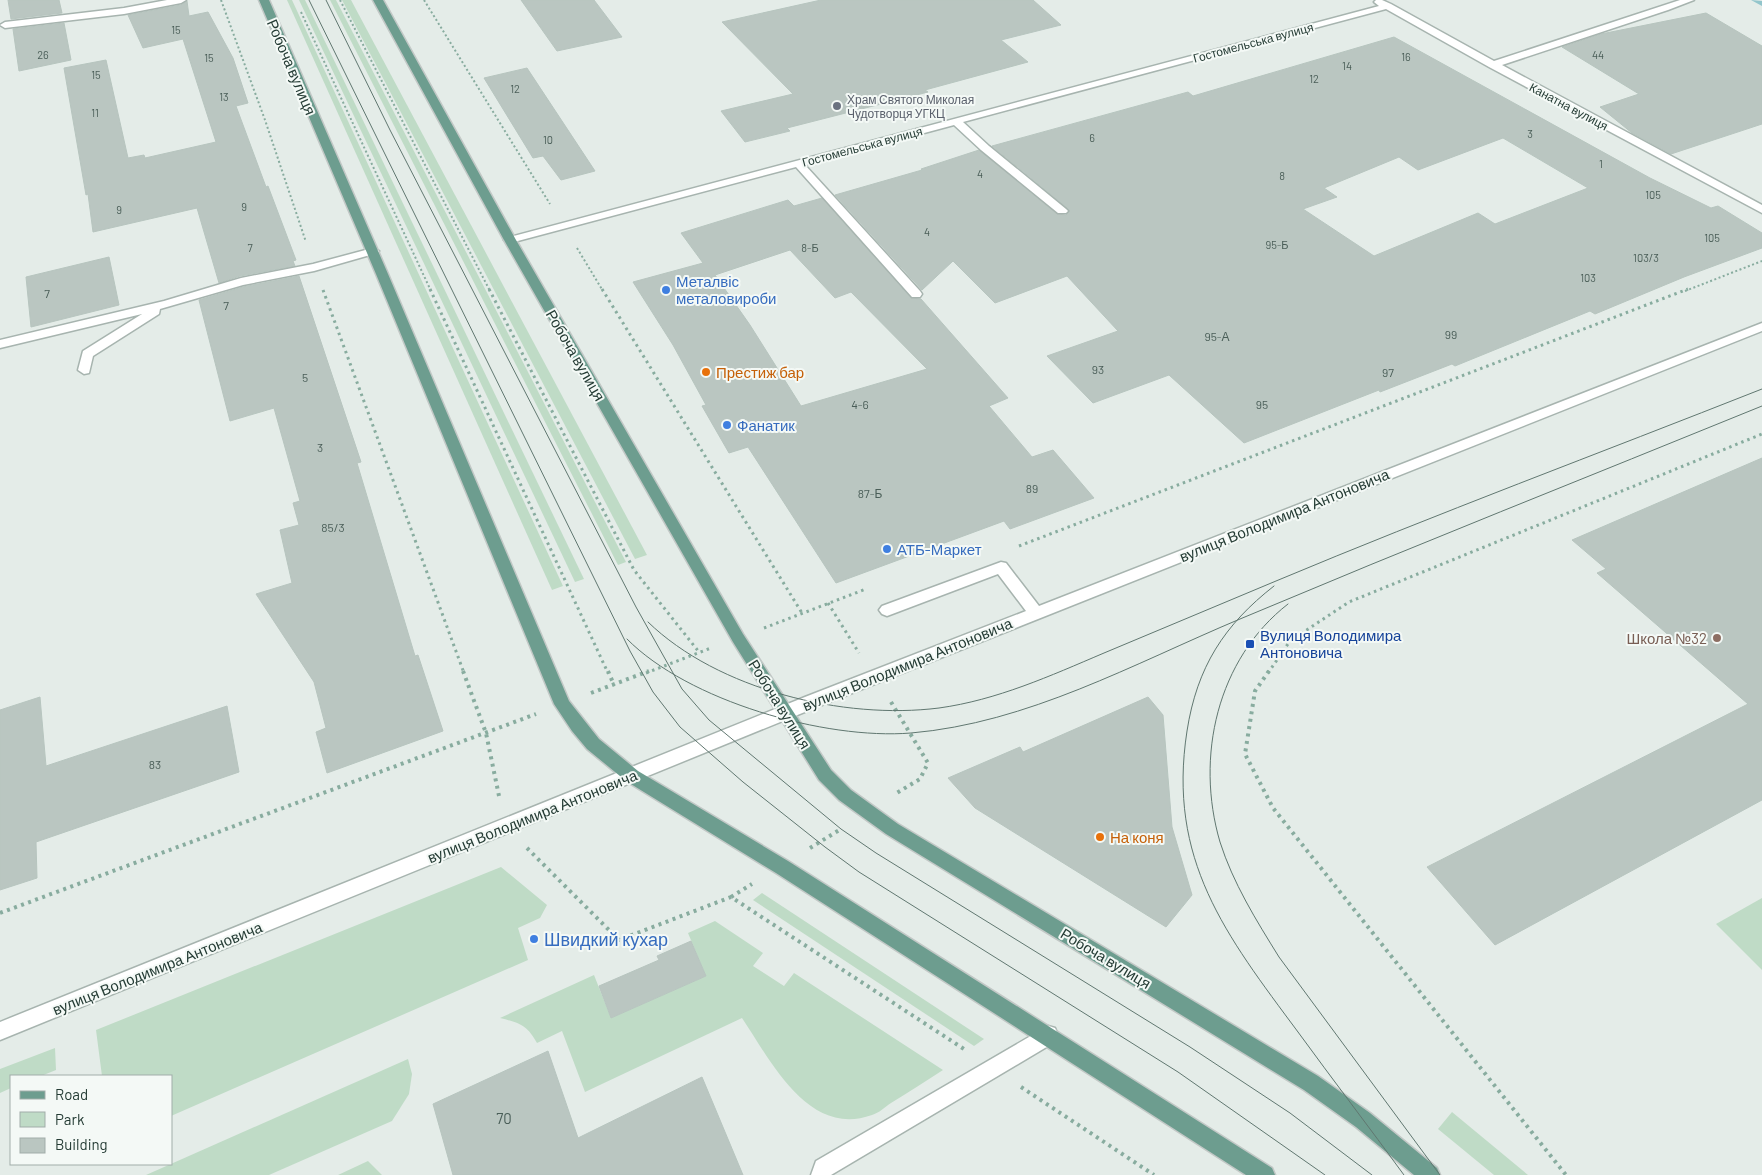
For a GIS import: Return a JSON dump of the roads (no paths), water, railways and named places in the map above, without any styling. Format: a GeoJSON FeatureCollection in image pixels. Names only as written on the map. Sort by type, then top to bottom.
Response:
{"type":"FeatureCollection","features":[{"type":"Feature","properties":{"kind":"main road","name":"Робоча вулиця"},"geometry":{"type":"LineString","coordinates":[[264,0],[373,251],[562,704],[588,742],[632,776],[782,867],[1266,1175]]}},
{"type":"Feature","properties":{"kind":"main road","name":"Робоча вулиця"},"geometry":{"type":"LineString","coordinates":[[378,0],[510,240],[738,638],[825,775],[845,796],[867,812],[1311,1082],[1430,1175]]}},
{"type":"Feature","properties":{"kind":"street"},"geometry":{"type":"LineString","coordinates":[[5,25],[124,11],[181,0]]}},
{"type":"Feature","properties":{"kind":"street","name":"Канатна вулиця"},"geometry":{"type":"LineString","coordinates":[[1376,0],[1492,65],[1762,210]]}},
{"type":"Feature","properties":{"kind":"street"},"geometry":{"type":"LineString","coordinates":[[1492,65],[1522,53],[1638,18],[1689,0]]}},
{"type":"Feature","properties":{"kind":"street","name":"Гостомельська вулиця"},"geometry":{"type":"LineString","coordinates":[[510,240],[1388,6]]}},
{"type":"Feature","properties":{"kind":"street"},"geometry":{"type":"LineString","coordinates":[[956,121],[985,148],[1062,211]]}},
{"type":"Feature","properties":{"kind":"street"},"geometry":{"type":"LineString","coordinates":[[798,163],[916,294]]}},
{"type":"Feature","properties":{"kind":"street"},"geometry":{"type":"LineString","coordinates":[[0,344],[167,304],[241,282],[314,267],[373,251]]}},
{"type":"Feature","properties":{"kind":"street"},"geometry":{"type":"LineString","coordinates":[[84,370],[87,354],[167,304]]}},
{"type":"Feature","properties":{"kind":"street","name":"вулиця Володимира Антоновича"},"geometry":{"type":"LineString","coordinates":[[0,1032],[785,713],[1762,327]]}},
{"type":"Feature","properties":{"kind":"street"},"geometry":{"type":"LineString","coordinates":[[887,610],[1001,567],[1036,614]]}},
{"type":"Feature","properties":{"kind":"street"},"geometry":{"type":"LineString","coordinates":[[821,1175],[823,1168],[1048,1035]]}},
{"type":"Feature","properties":{"kind":"waterway"},"geometry":{"type":"LineString","coordinates":[[1755,0],[1762,4]]}},
{"type":"Feature","properties":{"kind":"tram line"},"geometry":{"type":"LineString","coordinates":[[309,0],[630,651],[653,692],[680,727],[743,782],[859,872],[1178,1072],[1325,1175]]}},
{"type":"Feature","properties":{"kind":"tram line"},"geometry":{"type":"LineString","coordinates":[[326,0],[390,130],[636,607],[673,674]]}},
{"type":"Feature","properties":{"kind":"tram line"},"geometry":{"type":"LineString","coordinates":[[648,622],[677,646],[710,666],[746,682],[784,695],[824,704],[902,711],[961,704],[1002,693],[1043,678],[1397,532],[1762,389]]}},
{"type":"Feature","properties":{"kind":"tram line"},"geometry":{"type":"LineString","coordinates":[[1237,620],[1762,406]]}},
{"type":"Feature","properties":{"kind":"tram line"},"geometry":{"type":"LineString","coordinates":[[1237,620],[1274,586]]}},
{"type":"Feature","properties":{"kind":"tram line"},"geometry":{"type":"LineString","coordinates":[[1288,604],[1264,627],[1244,652],[1229,681],[1218,712],[1212,744],[1210,777],[1213,810],[1220,842],[1238,887],[1279,957],[1440,1175]]}},
{"type":"Feature","properties":{"kind":"tram line"},"geometry":{"type":"LineString","coordinates":[[673,674],[721,698],[799,723],[877,734],[911,733],[954,727],[997,717],[1038,704],[1120,672],[1237,620]]}},
{"type":"Feature","properties":{"kind":"tram line"},"geometry":{"type":"LineString","coordinates":[[1237,620],[1227,632],[1206,667],[1198,687],[1187,731],[1183,777],[1186,819],[1194,857],[1208,894],[1247,962],[1404,1175]]}},
{"type":"Feature","properties":{"kind":"tram line"},"geometry":{"type":"LineString","coordinates":[[627,639],[653,661],[673,674]]}},
{"type":"Feature","properties":{"kind":"tram line"},"geometry":{"type":"LineString","coordinates":[[673,674],[682,689],[709,720],[841,829],[876,853],[1190,1047],[1290,1113],[1372,1175]]}},
{"type":"Feature","properties":{"kind":"place","name":"Храм Святого Миколая Чудотворця УГКЦ"},"geometry":{"type":"Point","coordinates":[837,106]}},
{"type":"Feature","properties":{"kind":"place","name":"Металвіс металовироби"},"geometry":{"type":"Point","coordinates":[666,290]}},
{"type":"Feature","properties":{"kind":"place","name":"Престиж бар"},"geometry":{"type":"Point","coordinates":[706,372]}},
{"type":"Feature","properties":{"kind":"place","name":"Фанатик"},"geometry":{"type":"Point","coordinates":[727,425]}},
{"type":"Feature","properties":{"kind":"place","name":"АТБ-Маркет"},"geometry":{"type":"Point","coordinates":[887,549]}},
{"type":"Feature","properties":{"kind":"place","name":"Школа №32"},"geometry":{"type":"Point","coordinates":[1717,638]}},
{"type":"Feature","properties":{"kind":"place","name":"Вулиця Володимира Антоновича"},"geometry":{"type":"Point","coordinates":[1250,644]}},
{"type":"Feature","properties":{"kind":"place","name":"На коня"},"geometry":{"type":"Point","coordinates":[1100,837]}},
{"type":"Feature","properties":{"kind":"place","name":"Швидкий кухар"},"geometry":{"type":"Point","coordinates":[534,939]}}]}
